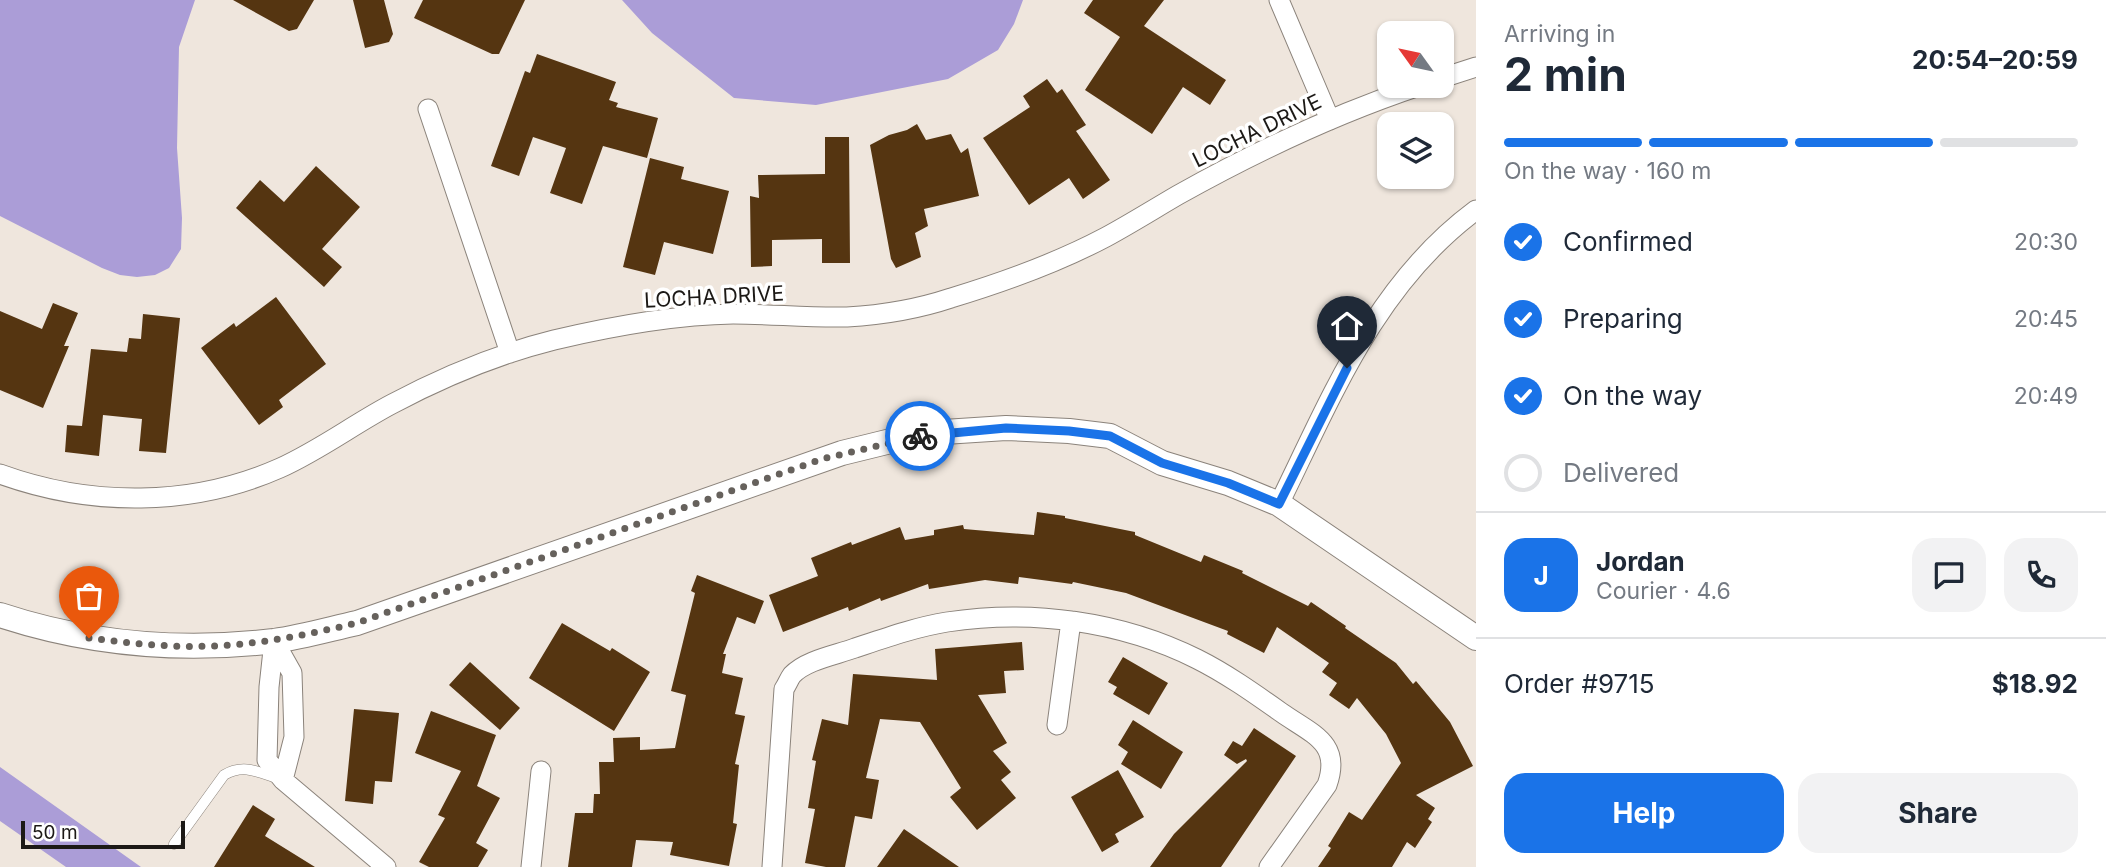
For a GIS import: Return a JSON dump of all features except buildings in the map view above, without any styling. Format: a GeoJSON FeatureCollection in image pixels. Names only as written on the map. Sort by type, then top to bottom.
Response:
{"type":"FeatureCollection","features":[{"type":"Feature","properties":{"kind":"street"},"geometry":{"type":"LineString","coordinates":[[1279,0],[1330,120]]}},
{"type":"Feature","properties":{"kind":"street"},"geometry":{"type":"LineString","coordinates":[[1454,74],[1476,67]]}},
{"type":"Feature","properties":{"kind":"street","name":"LOCHA DRIVE"},"geometry":{"type":"LineString","coordinates":[[0,474],[68,494],[101,498],[150,499],[182,495],[230,486],[286,465],[446,378],[510,353],[609,327],[670,318],[732,314],[848,317],[898,311],[948,300],[1070,254],[1107,237],[1252,156],[1330,120],[1388,98]]}},
{"type":"Feature","properties":{"kind":"street"},"geometry":{"type":"LineString","coordinates":[[429,109],[510,353]]}},
{"type":"Feature","properties":{"kind":"street"},"geometry":{"type":"LineString","coordinates":[[1279,504],[1358,345],[1376,316],[1419,260],[1457,224],[1476,211]]}},
{"type":"Feature","properties":{"kind":"street"},"geometry":{"type":"LineString","coordinates":[[0,615],[89,638],[151,645],[214,646],[274,641],[357,623],[822,459],[903,438],[1006,428],[1110,436],[1162,463],[1228,483],[1279,504],[1476,638]]}},
{"type":"Feature","properties":{"kind":"street"},"geometry":{"type":"LineString","coordinates":[[772,867],[784,689],[792,675],[805,666],[897,634],[947,622],[999,617],[1071,621],[1146,638],[1194,658],[1244,687],[1321,741],[1331,754],[1333,769],[1327,785],[1269,867]]}},
{"type":"Feature","properties":{"kind":"street"},"geometry":{"type":"LineString","coordinates":[[1057,725],[1071,621]]}},
{"type":"Feature","properties":{"kind":"street"},"geometry":{"type":"LineString","coordinates":[[274,641],[269,687],[267,760],[283,780],[386,867]]}},
{"type":"Feature","properties":{"kind":"street"},"geometry":{"type":"LineString","coordinates":[[274,641],[292,673],[294,737],[283,780]]}},
{"type":"Feature","properties":{"kind":"street"},"geometry":{"type":"LineString","coordinates":[[531,867],[541,771]]}},
{"type":"Feature","properties":{"kind":"lane"},"geometry":{"type":"LineString","coordinates":[[174,844],[224,775],[236,768],[254,770],[283,780]]}},
{"type":"Feature","properties":{"kind":"shaded area"},"geometry":{"type":"Polygon","coordinates":[[[0,0],[195,0],[179,47],[177,148],[182,218],[181,249],[169,268],[155,275],[120,275],[0,216],[0,0]]]}},
{"type":"Feature","properties":{"kind":"shaded area"},"geometry":{"type":"Polygon","coordinates":[[[622,0],[1023,0],[1014,24],[998,50],[948,79],[816,105],[734,98],[652,33],[622,0]]]}},
{"type":"Feature","properties":{"kind":"shaded area"},"geometry":{"type":"Polygon","coordinates":[[[0,767],[141,867],[66,867],[0,821],[0,767]]]}},
{"type":"Feature","properties":{"kind":"way so far"},"geometry":{"type":"LineString","coordinates":[[89,638],[151,645],[214,646],[274,641],[357,623],[822,459],[920,436]]}},
{"type":"Feature","properties":{"kind":"route"},"geometry":{"type":"LineString","coordinates":[[920,436],[1006,428],[1110,436],[1162,463],[1228,483],[1279,504],[1347,368]]}}]}
